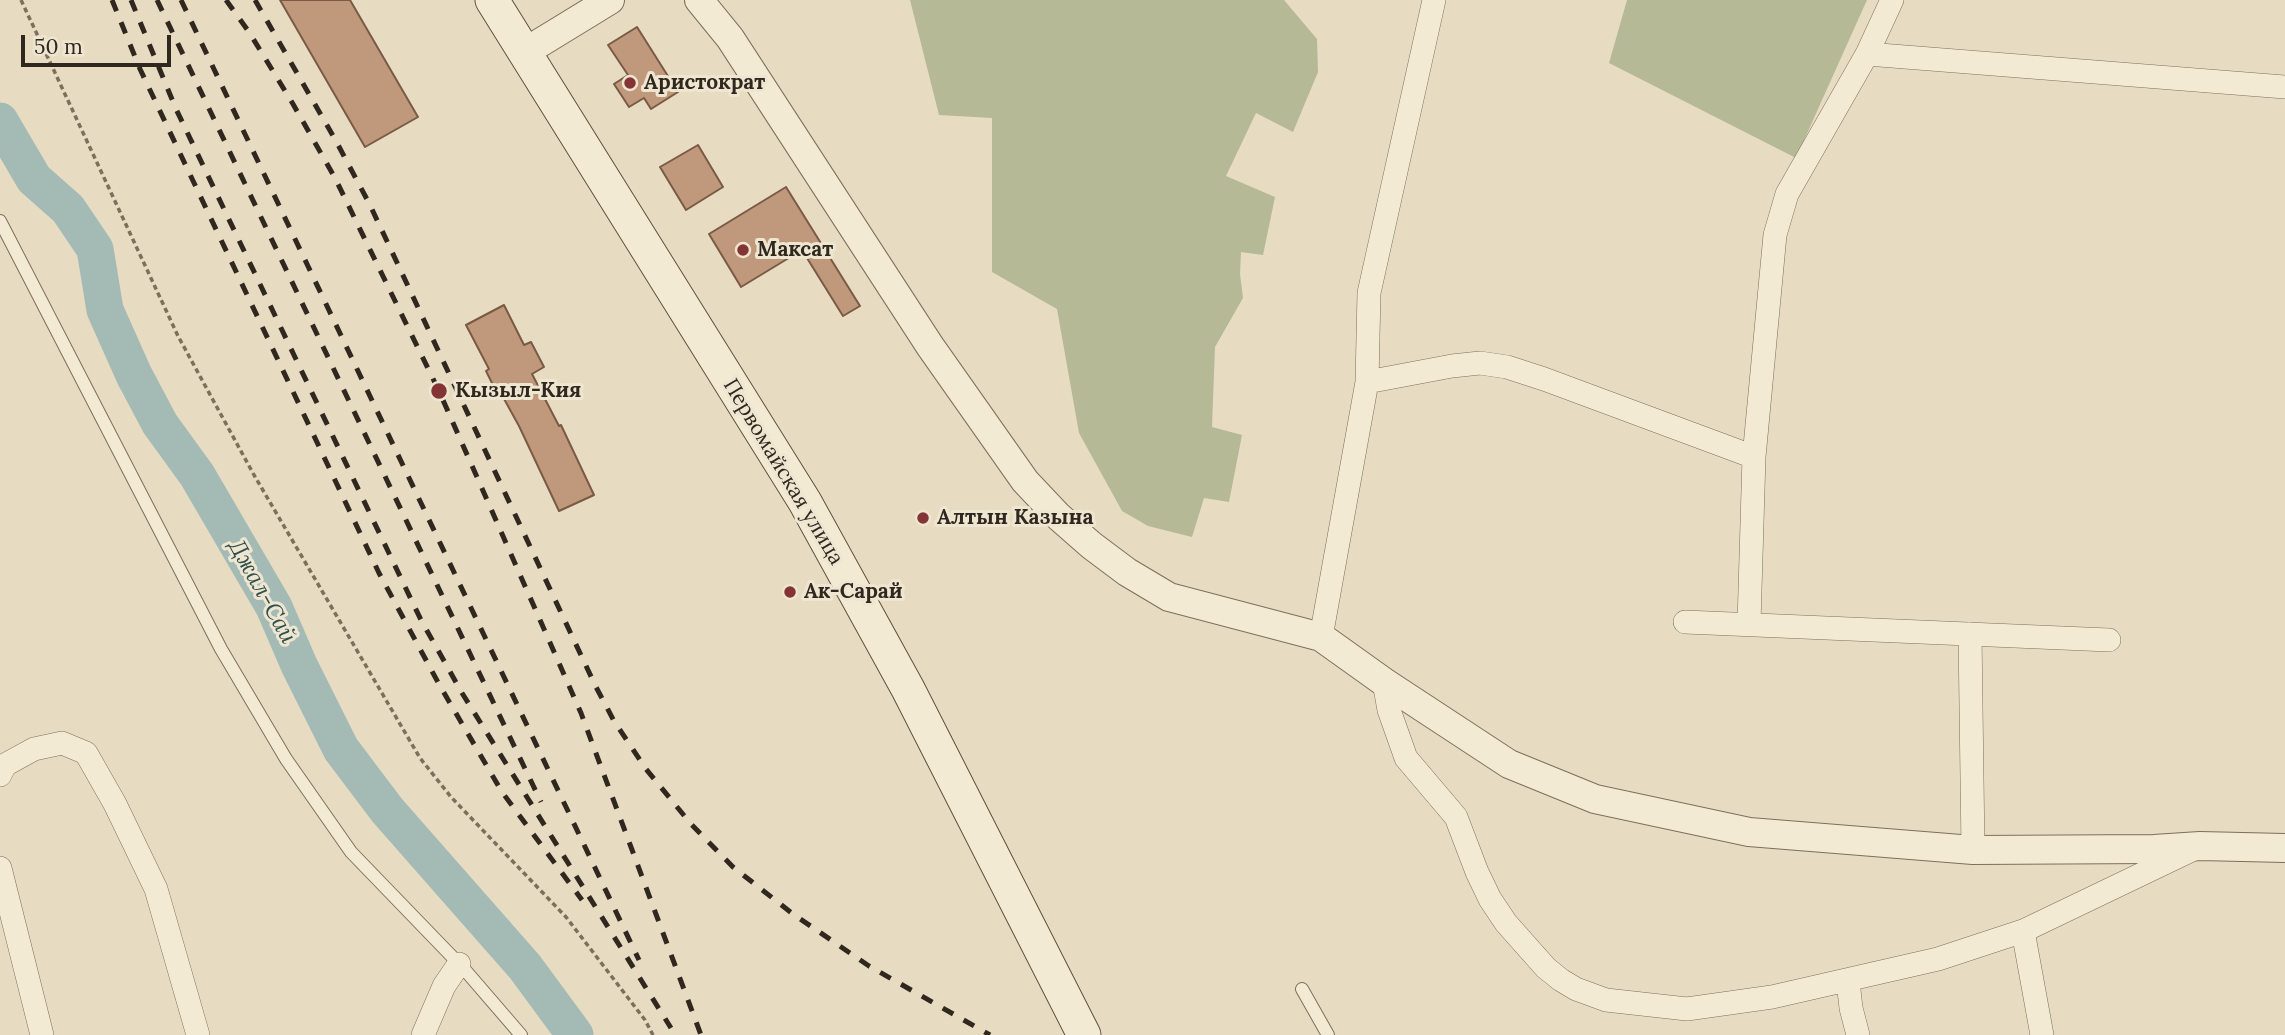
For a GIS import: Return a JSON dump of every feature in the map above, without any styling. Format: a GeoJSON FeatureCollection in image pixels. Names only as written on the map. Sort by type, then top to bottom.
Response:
{"type":"FeatureCollection","features":[{"type":"Feature","properties":{"kind":"main road","name":"Первомайская улица"},"geometry":{"type":"LineString","coordinates":[[492,0],[805,502],[908,689],[1084,1035]]}},
{"type":"Feature","properties":{"kind":"street"},"geometry":{"type":"LineString","coordinates":[[526,52],[610,0]]}},
{"type":"Feature","properties":{"kind":"street"},"geometry":{"type":"LineString","coordinates":[[699,0],[730,37],[930,346],[1025,481],[1058,516],[1127,572],[1169,597],[1321,637],[1509,764],[1595,799],[1749,832],[1973,850],[2154,859]]}},
{"type":"Feature","properties":{"kind":"street"},"geometry":{"type":"LineString","coordinates":[[1321,637],[1367,382],[1369,293],[1434,0]]}},
{"type":"Feature","properties":{"kind":"street"},"geometry":{"type":"LineString","coordinates":[[1749,623],[1754,457],[1775,234],[1787,194],[1867,54],[1892,0]]}},
{"type":"Feature","properties":{"kind":"street"},"geometry":{"type":"LineString","coordinates":[[1867,54],[2285,87]]}},
{"type":"Feature","properties":{"kind":"street"},"geometry":{"type":"LineString","coordinates":[[1367,382],[1452,366],[1480,363],[1507,367],[1754,457]]}},
{"type":"Feature","properties":{"kind":"street"},"geometry":{"type":"LineString","coordinates":[[1685,622],[2109,640]]}},
{"type":"Feature","properties":{"kind":"street"},"geometry":{"type":"LineString","coordinates":[[1970,634],[1973,850]]}},
{"type":"Feature","properties":{"kind":"street"},"geometry":{"type":"LineString","coordinates":[[1384,682],[1388,710],[1406,758],[1456,817],[1477,872],[1506,923],[1546,968],[1561,980],[1576,989],[1606,1000],[1687,1009],[1772,997],[1848,981],[1938,959],[2024,931],[2154,859],[2200,846],[2285,848]]}},
{"type":"Feature","properties":{"kind":"street"},"geometry":{"type":"LineString","coordinates":[[2,765],[34,749],[62,743],[86,753],[115,804],[156,889],[198,1035]]}},
{"type":"Feature","properties":{"kind":"street"},"geometry":{"type":"LineString","coordinates":[[0,867],[42,1035]]}},
{"type":"Feature","properties":{"kind":"street"},"geometry":{"type":"LineString","coordinates":[[2024,931],[2042,1035]]}},
{"type":"Feature","properties":{"kind":"street"},"geometry":{"type":"LineString","coordinates":[[423,1035],[444,986],[459,964]]}},
{"type":"Feature","properties":{"kind":"street"},"geometry":{"type":"LineString","coordinates":[[1848,981],[1858,1035]]}},
{"type":"Feature","properties":{"kind":"lane"},"geometry":{"type":"LineString","coordinates":[[0,221],[221,649],[285,759],[351,852],[459,964],[521,1035]]}},
{"type":"Feature","properties":{"kind":"lane"},"geometry":{"type":"LineString","coordinates":[[1302,989],[1328,1035]]}},
{"type":"Feature","properties":{"kind":"path"},"geometry":{"type":"LineString","coordinates":[[21,0],[178,336],[254,475],[421,758],[451,797],[566,917],[645,1020],[653,1035]]}},
{"type":"Feature","properties":{"kind":"green space"},"geometry":{"type":"Polygon","coordinates":[[[910,0],[1284,0],[1317,39],[1318,72],[1293,132],[1256,113],[1226,176],[1275,197],[1263,255],[1241,252],[1243,298],[1215,347],[1212,427],[1242,435],[1229,502],[1204,498],[1192,537],[1148,526],[1122,511],[1079,433],[1057,309],[992,272],[992,118],[939,115],[910,0]]]}},
{"type":"Feature","properties":{"kind":"green space"},"geometry":{"type":"Polygon","coordinates":[[[1627,0],[1867,0],[1796,158],[1609,63],[1627,0]]]}},
{"type":"Feature","properties":{"kind":"building"},"geometry":{"type":"Polygon","coordinates":[[[280,0],[350,0],[418,117],[365,147],[280,0]]]}},
{"type":"Feature","properties":{"kind":"building"},"geometry":{"type":"Polygon","coordinates":[[[637,27],[678,92],[651,109],[644,98],[629,107],[614,84],[628,75],[608,45],[637,27]]]}},
{"type":"Feature","properties":{"kind":"building"},"geometry":{"type":"Polygon","coordinates":[[[698,145],[723,187],[686,210],[660,167],[698,145]]]}},
{"type":"Feature","properties":{"kind":"building"},"geometry":{"type":"Polygon","coordinates":[[[786,187],[860,306],[843,316],[802,250],[741,287],[709,234],[786,187]]]}},
{"type":"Feature","properties":{"kind":"building"},"geometry":{"type":"Polygon","coordinates":[[[504,305],[524,345],[531,342],[544,367],[532,374],[559,426],[561,425],[594,495],[559,511],[519,426],[486,371],[489,369],[466,325],[504,305]]]}},
{"type":"Feature","properties":{"kind":"waterway","name":"Джал-Сай"},"geometry":{"type":"LineString","coordinates":[[0,121],[34,179],[68,209],[95,249],[105,310],[134,375],[160,424],[197,475],[274,607],[299,665],[341,749],[387,810],[525,967],[575,1035]]}},
{"type":"Feature","properties":{"kind":"railway"},"geometry":{"type":"LineString","coordinates":[[112,0],[140,69],[379,573],[440,686],[502,792],[582,900]]}},
{"type":"Feature","properties":{"kind":"railway"},"geometry":{"type":"LineString","coordinates":[[131,0],[176,109],[421,620],[462,693],[671,1028]]}},
{"type":"Feature","properties":{"kind":"railway"},"geometry":{"type":"LineString","coordinates":[[157,0],[541,802]]}},
{"type":"Feature","properties":{"kind":"railway"},"geometry":{"type":"LineString","coordinates":[[181,0],[639,960]]}},
{"type":"Feature","properties":{"kind":"railway"},"geometry":{"type":"LineString","coordinates":[[226,0],[249,32],[335,178],[439,391],[581,713],[701,1035]]}},
{"type":"Feature","properties":{"kind":"railway"},"geometry":{"type":"LineString","coordinates":[[255,0],[370,205],[595,685],[614,721],[646,769],[691,824],[733,867],[793,914],[869,966],[990,1035]]}},
{"type":"Feature","properties":{"kind":"place","name":"Аристократ"},"geometry":{"type":"Point","coordinates":[630,83]}},
{"type":"Feature","properties":{"kind":"place","name":"Максат"},"geometry":{"type":"Point","coordinates":[743,250]}},
{"type":"Feature","properties":{"kind":"place","name":"Кызыл-Кия"},"geometry":{"type":"Point","coordinates":[439,391]}},
{"type":"Feature","properties":{"kind":"place","name":"Алтын Казына"},"geometry":{"type":"Point","coordinates":[923,518]}},
{"type":"Feature","properties":{"kind":"place","name":"Ак-Сарай"},"geometry":{"type":"Point","coordinates":[790,592]}}]}
